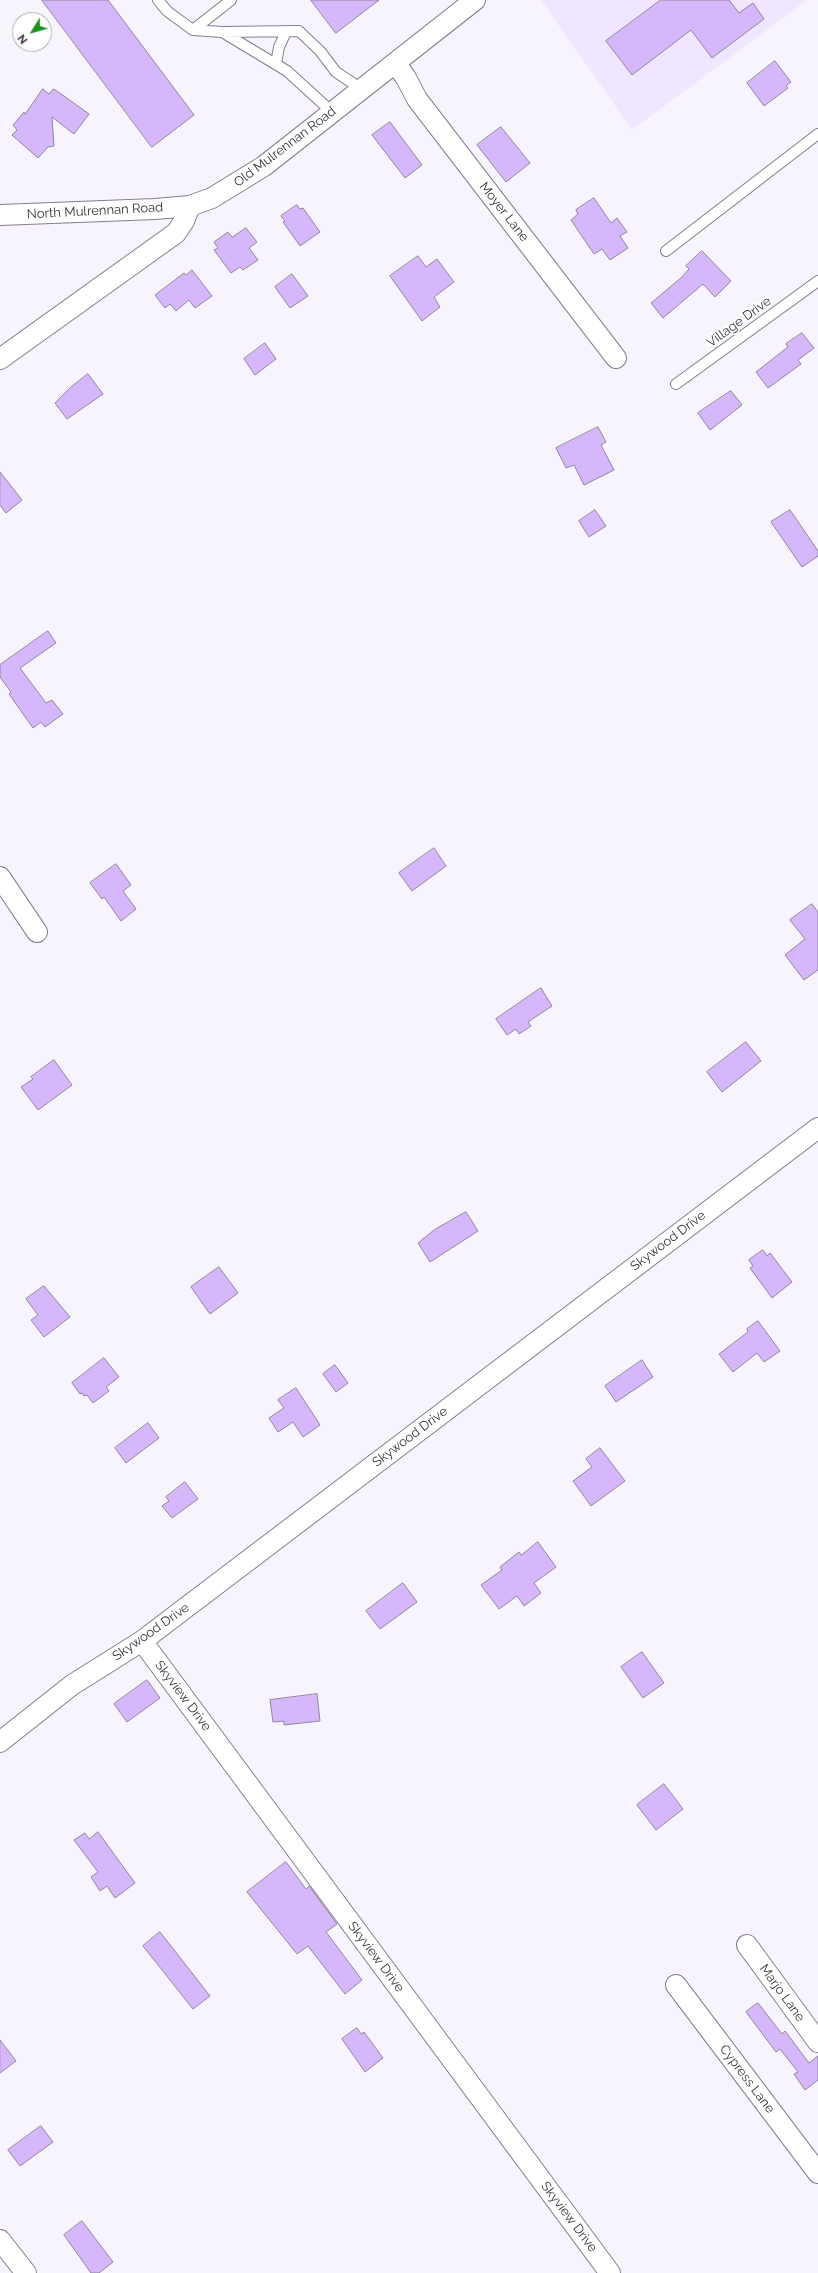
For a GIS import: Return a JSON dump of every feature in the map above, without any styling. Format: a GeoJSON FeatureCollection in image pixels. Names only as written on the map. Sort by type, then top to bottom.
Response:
{"type":"FeatureCollection","features":[{"type":"Feature","properties":{"kind":"street","name":"Old Mulrennan Road"},"geometry":{"type":"LineString","coordinates":[[190,206],[212,198],[232,188],[264,166],[332,112],[363,90],[475,0]]}},
{"type":"Feature","properties":{"kind":"street","name":"Moyer Lane"},"geometry":{"type":"LineString","coordinates":[[396,64],[406,78],[417,99],[616,358]]}},
{"type":"Feature","properties":{"kind":"street","name":"North Mulrennan Road"},"geometry":{"type":"LineString","coordinates":[[0,215],[155,209],[190,206]]}},
{"type":"Feature","properties":{"kind":"street"},"geometry":{"type":"LineString","coordinates":[[0,358],[176,234],[184,221],[190,206]]}},
{"type":"Feature","properties":{"kind":"street"},"geometry":{"type":"LineString","coordinates":[[0,877],[37,932]]}},
{"type":"Feature","properties":{"kind":"street","name":"Skywood Drive"},"geometry":{"type":"LineString","coordinates":[[0,1742],[72,1685],[142,1641],[818,1128]]}},
{"type":"Feature","properties":{"kind":"street","name":"Skyview Drive"},"geometry":{"type":"LineString","coordinates":[[142,1641],[610,2273]]}},
{"type":"Feature","properties":{"kind":"street","name":"Marjo Lane"},"geometry":{"type":"LineString","coordinates":[[747,1944],[818,2042]]}},
{"type":"Feature","properties":{"kind":"street","name":"Cypress Lane"},"geometry":{"type":"LineString","coordinates":[[676,1986],[818,2173]]}},
{"type":"Feature","properties":{"kind":"street"},"geometry":{"type":"LineString","coordinates":[[0,2240],[26,2273]]}},
{"type":"Feature","properties":{"kind":"lane"},"geometry":{"type":"LineString","coordinates":[[158,0],[167,11],[193,30],[222,32],[299,31],[320,51],[336,72],[363,90]]}},
{"type":"Feature","properties":{"kind":"lane"},"geometry":{"type":"LineString","coordinates":[[193,30],[231,0]]}},
{"type":"Feature","properties":{"kind":"lane"},"geometry":{"type":"LineString","coordinates":[[222,32],[286,71],[332,112]]}},
{"type":"Feature","properties":{"kind":"lane"},"geometry":{"type":"LineString","coordinates":[[276,64],[279,47],[286,32]]}},
{"type":"Feature","properties":{"kind":"lane"},"geometry":{"type":"LineString","coordinates":[[666,251],[818,134]]}},
{"type":"Feature","properties":{"kind":"lane","name":"Village Drive"},"geometry":{"type":"LineString","coordinates":[[676,384],[818,281]]}},
{"type":"Feature","properties":{"kind":"shaded area"},"geometry":{"type":"Polygon","coordinates":[[[541,0],[807,0],[632,130],[541,0]]]}},
{"type":"Feature","properties":{"kind":"building"},"geometry":{"type":"Polygon","coordinates":[[[42,0],[108,0],[194,115],[152,147],[42,0]]]}},
{"type":"Feature","properties":{"kind":"building"},"geometry":{"type":"Polygon","coordinates":[[[311,0],[379,0],[336,33],[311,0]]]}},
{"type":"Feature","properties":{"kind":"building"},"geometry":{"type":"Polygon","coordinates":[[[661,0],[729,0],[739,13],[753,3],[764,19],[712,58],[691,30],[632,75],[606,41],[661,0]]]}},
{"type":"Feature","properties":{"kind":"building"},"geometry":{"type":"Polygon","coordinates":[[[775,61],[791,82],[786,86],[788,88],[764,106],[747,83],[775,61]]]}},
{"type":"Feature","properties":{"kind":"building"},"geometry":{"type":"Polygon","coordinates":[[[43,89],[49,94],[53,89],[57,91],[89,114],[74,134],[52,117],[54,146],[48,147],[38,158],[12,135],[17,130],[13,125],[24,112],[25,114],[43,89]]]}},
{"type":"Feature","properties":{"kind":"building"},"geometry":{"type":"Polygon","coordinates":[[[390,122],[422,165],[405,178],[372,135],[390,122]]]}},
{"type":"Feature","properties":{"kind":"building"},"geometry":{"type":"Polygon","coordinates":[[[501,127],[530,163],[506,182],[477,145],[501,127]]]}},
{"type":"Feature","properties":{"kind":"building"},"geometry":{"type":"Polygon","coordinates":[[[594,198],[611,223],[617,218],[627,232],[620,236],[628,248],[610,260],[602,249],[594,254],[571,220],[578,214],[576,210],[594,198]]]}},
{"type":"Feature","properties":{"kind":"building"},"geometry":{"type":"Polygon","coordinates":[[[297,205],[300,209],[303,208],[320,232],[300,246],[283,222],[285,221],[281,216],[297,205]]]}},
{"type":"Feature","properties":{"kind":"building"},"geometry":{"type":"Polygon","coordinates":[[[246,228],[257,242],[249,248],[258,260],[243,270],[240,267],[231,273],[214,250],[218,248],[214,242],[228,232],[232,237],[246,228]]]}},
{"type":"Feature","properties":{"kind":"building"},"geometry":{"type":"Polygon","coordinates":[[[702,251],[731,281],[715,297],[703,284],[663,318],[651,303],[682,277],[689,269],[686,266],[702,251]]]}},
{"type":"Feature","properties":{"kind":"building"},"geometry":{"type":"Polygon","coordinates":[[[418,256],[426,267],[437,259],[454,282],[434,297],[440,307],[422,321],[390,276],[418,256]]]}},
{"type":"Feature","properties":{"kind":"building"},"geometry":{"type":"Polygon","coordinates":[[[192,270],[212,296],[195,308],[189,300],[176,311],[170,304],[165,308],[155,295],[184,273],[186,275],[192,270]]]}},
{"type":"Feature","properties":{"kind":"building"},"geometry":{"type":"Polygon","coordinates":[[[292,274],[308,296],[290,308],[275,287],[292,274]]]}},
{"type":"Feature","properties":{"kind":"building"},"geometry":{"type":"Polygon","coordinates":[[[802,333],[814,348],[798,360],[801,364],[768,388],[756,372],[788,347],[786,344],[802,333]]]}},
{"type":"Feature","properties":{"kind":"building"},"geometry":{"type":"Polygon","coordinates":[[[265,343],[276,359],[255,375],[244,359],[265,343]]]}},
{"type":"Feature","properties":{"kind":"building"},"geometry":{"type":"Polygon","coordinates":[[[88,374],[103,394],[67,419],[55,403],[71,387],[88,374]]]}},
{"type":"Feature","properties":{"kind":"building"},"geometry":{"type":"Polygon","coordinates":[[[731,391],[742,405],[710,430],[698,413],[731,391]]]}},
{"type":"Feature","properties":{"kind":"building"},"geometry":{"type":"Polygon","coordinates":[[[598,427],[606,442],[601,445],[614,470],[584,485],[574,465],[566,468],[556,448],[598,427]]]}},
{"type":"Feature","properties":{"kind":"building"},"geometry":{"type":"Polygon","coordinates":[[[0,472],[22,500],[6,513],[0,505],[0,472]]]}},
{"type":"Feature","properties":{"kind":"building"},"geometry":{"type":"Polygon","coordinates":[[[595,510],[606,526],[589,537],[579,521],[595,510]]]}},
{"type":"Feature","properties":{"kind":"building"},"geometry":{"type":"Polygon","coordinates":[[[790,510],[818,551],[818,556],[802,567],[771,522],[790,510]]]}},
{"type":"Feature","properties":{"kind":"building"},"geometry":{"type":"Polygon","coordinates":[[[48,631],[56,643],[20,668],[46,703],[52,700],[63,714],[45,727],[41,722],[33,728],[9,694],[11,692],[0,677],[0,665],[48,631]]]}},
{"type":"Feature","properties":{"kind":"building"},"geometry":{"type":"Polygon","coordinates":[[[434,848],[446,866],[412,891],[399,873],[434,848]]]}},
{"type":"Feature","properties":{"kind":"building"},"geometry":{"type":"Polygon","coordinates":[[[116,864],[131,885],[123,891],[136,909],[121,921],[104,897],[102,899],[90,883],[116,864]]]}},
{"type":"Feature","properties":{"kind":"building"},"geometry":{"type":"Polygon","coordinates":[[[812,904],[818,912],[818,970],[804,980],[785,955],[805,939],[790,920],[812,904]]]}},
{"type":"Feature","properties":{"kind":"building"},"geometry":{"type":"Polygon","coordinates":[[[541,988],[552,1006],[528,1022],[531,1026],[519,1034],[516,1029],[507,1035],[496,1019],[541,988]]]}},
{"type":"Feature","properties":{"kind":"building"},"geometry":{"type":"Polygon","coordinates":[[[746,1042],[761,1061],[722,1092],[707,1072],[746,1042]]]}},
{"type":"Feature","properties":{"kind":"building"},"geometry":{"type":"Polygon","coordinates":[[[54,1060],[72,1085],[38,1110],[21,1087],[33,1079],[31,1077],[54,1060]]]}},
{"type":"Feature","properties":{"kind":"building"},"geometry":{"type":"Polygon","coordinates":[[[466,1212],[478,1231],[430,1262],[418,1243],[434,1230],[466,1212]]]}},
{"type":"Feature","properties":{"kind":"building"},"geometry":{"type":"Polygon","coordinates":[[[763,1250],[767,1256],[770,1253],[792,1282],[772,1298],[750,1268],[753,1266],[749,1260],[763,1250]]]}},
{"type":"Feature","properties":{"kind":"building"},"geometry":{"type":"Polygon","coordinates":[[[219,1267],[238,1293],[210,1314],[191,1287],[219,1267]]]}},
{"type":"Feature","properties":{"kind":"building"},"geometry":{"type":"Polygon","coordinates":[[[44,1286],[70,1317],[44,1337],[31,1320],[38,1315],[26,1299],[44,1286]]]}},
{"type":"Feature","properties":{"kind":"building"},"geometry":{"type":"Polygon","coordinates":[[[758,1321],[780,1351],[764,1362],[757,1353],[733,1372],[719,1354],[748,1332],[747,1329],[758,1321]]]}},
{"type":"Feature","properties":{"kind":"building"},"geometry":{"type":"Polygon","coordinates":[[[104,1358],[119,1377],[106,1387],[109,1391],[93,1403],[87,1395],[84,1396],[82,1393],[80,1394],[72,1383],[104,1358]]]}},
{"type":"Feature","properties":{"kind":"building"},"geometry":{"type":"Polygon","coordinates":[[[642,1360],[653,1377],[616,1402],[605,1386],[642,1360]]]}},
{"type":"Feature","properties":{"kind":"building"},"geometry":{"type":"Polygon","coordinates":[[[335,1365],[348,1383],[336,1392],[323,1374],[335,1365]]]}},
{"type":"Feature","properties":{"kind":"building"},"geometry":{"type":"Polygon","coordinates":[[[296,1388],[320,1425],[303,1437],[293,1422],[278,1432],[269,1418],[284,1408],[278,1400],[296,1388]]]}},
{"type":"Feature","properties":{"kind":"building"},"geometry":{"type":"Polygon","coordinates":[[[148,1423],[159,1438],[126,1463],[115,1448],[148,1423]]]}},
{"type":"Feature","properties":{"kind":"building"},"geometry":{"type":"Polygon","coordinates":[[[600,1448],[625,1481],[591,1506],[573,1481],[592,1467],[586,1459],[600,1448]]]}},
{"type":"Feature","properties":{"kind":"building"},"geometry":{"type":"Polygon","coordinates":[[[185,1482],[198,1499],[172,1518],[162,1506],[169,1501],[166,1497],[185,1482]]]}},
{"type":"Feature","properties":{"kind":"building"},"geometry":{"type":"Polygon","coordinates":[[[538,1542],[556,1567],[534,1583],[541,1593],[524,1606],[517,1596],[499,1609],[481,1585],[502,1570],[500,1567],[519,1552],[521,1555],[538,1542]]]}},
{"type":"Feature","properties":{"kind":"building"},"geometry":{"type":"Polygon","coordinates":[[[403,1583],[417,1602],[380,1629],[366,1611],[403,1583]]]}},
{"type":"Feature","properties":{"kind":"building"},"geometry":{"type":"Polygon","coordinates":[[[642,1652],[664,1683],[643,1698],[621,1667],[642,1652]]]}},
{"type":"Feature","properties":{"kind":"building"},"geometry":{"type":"Polygon","coordinates":[[[147,1680],[160,1698],[127,1722],[114,1704],[147,1680]]]}},
{"type":"Feature","properties":{"kind":"building"},"geometry":{"type":"Polygon","coordinates":[[[317,1694],[320,1721],[284,1725],[284,1721],[273,1722],[270,1700],[317,1694]]]}},
{"type":"Feature","properties":{"kind":"building"},"geometry":{"type":"Polygon","coordinates":[[[664,1784],[683,1809],[656,1830],[637,1805],[664,1784]]]}},
{"type":"Feature","properties":{"kind":"building"},"geometry":{"type":"Polygon","coordinates":[[[98,1832],[135,1883],[115,1898],[107,1886],[100,1891],[91,1877],[98,1872],[74,1840],[85,1833],[89,1839],[98,1832]]]}},
{"type":"Feature","properties":{"kind":"building"},"geometry":{"type":"Polygon","coordinates":[[[286,1862],[306,1889],[309,1886],[337,1924],[326,1932],[362,1980],[345,1994],[308,1946],[297,1954],[247,1892],[286,1862]]]}},
{"type":"Feature","properties":{"kind":"building"},"geometry":{"type":"Polygon","coordinates":[[[160,1932],[210,1996],[193,2009],[143,1946],[160,1932]]]}},
{"type":"Feature","properties":{"kind":"building"},"geometry":{"type":"Polygon","coordinates":[[[758,2003],[782,2034],[785,2031],[809,2063],[818,2056],[818,2080],[805,2090],[794,2074],[798,2072],[780,2049],[776,2052],[746,2012],[758,2003]]]}},
{"type":"Feature","properties":{"kind":"building"},"geometry":{"type":"Polygon","coordinates":[[[357,2028],[361,2034],[364,2032],[383,2058],[365,2072],[342,2039],[357,2028]]]}},
{"type":"Feature","properties":{"kind":"building"},"geometry":{"type":"Polygon","coordinates":[[[0,2040],[16,2061],[0,2073],[0,2040]]]}},
{"type":"Feature","properties":{"kind":"building"},"geometry":{"type":"Polygon","coordinates":[[[41,2126],[53,2142],[20,2166],[8,2150],[41,2126]]]}},
{"type":"Feature","properties":{"kind":"building"},"geometry":{"type":"Polygon","coordinates":[[[82,2221],[113,2262],[99,2273],[91,2273],[64,2235],[82,2221]]]}}]}
